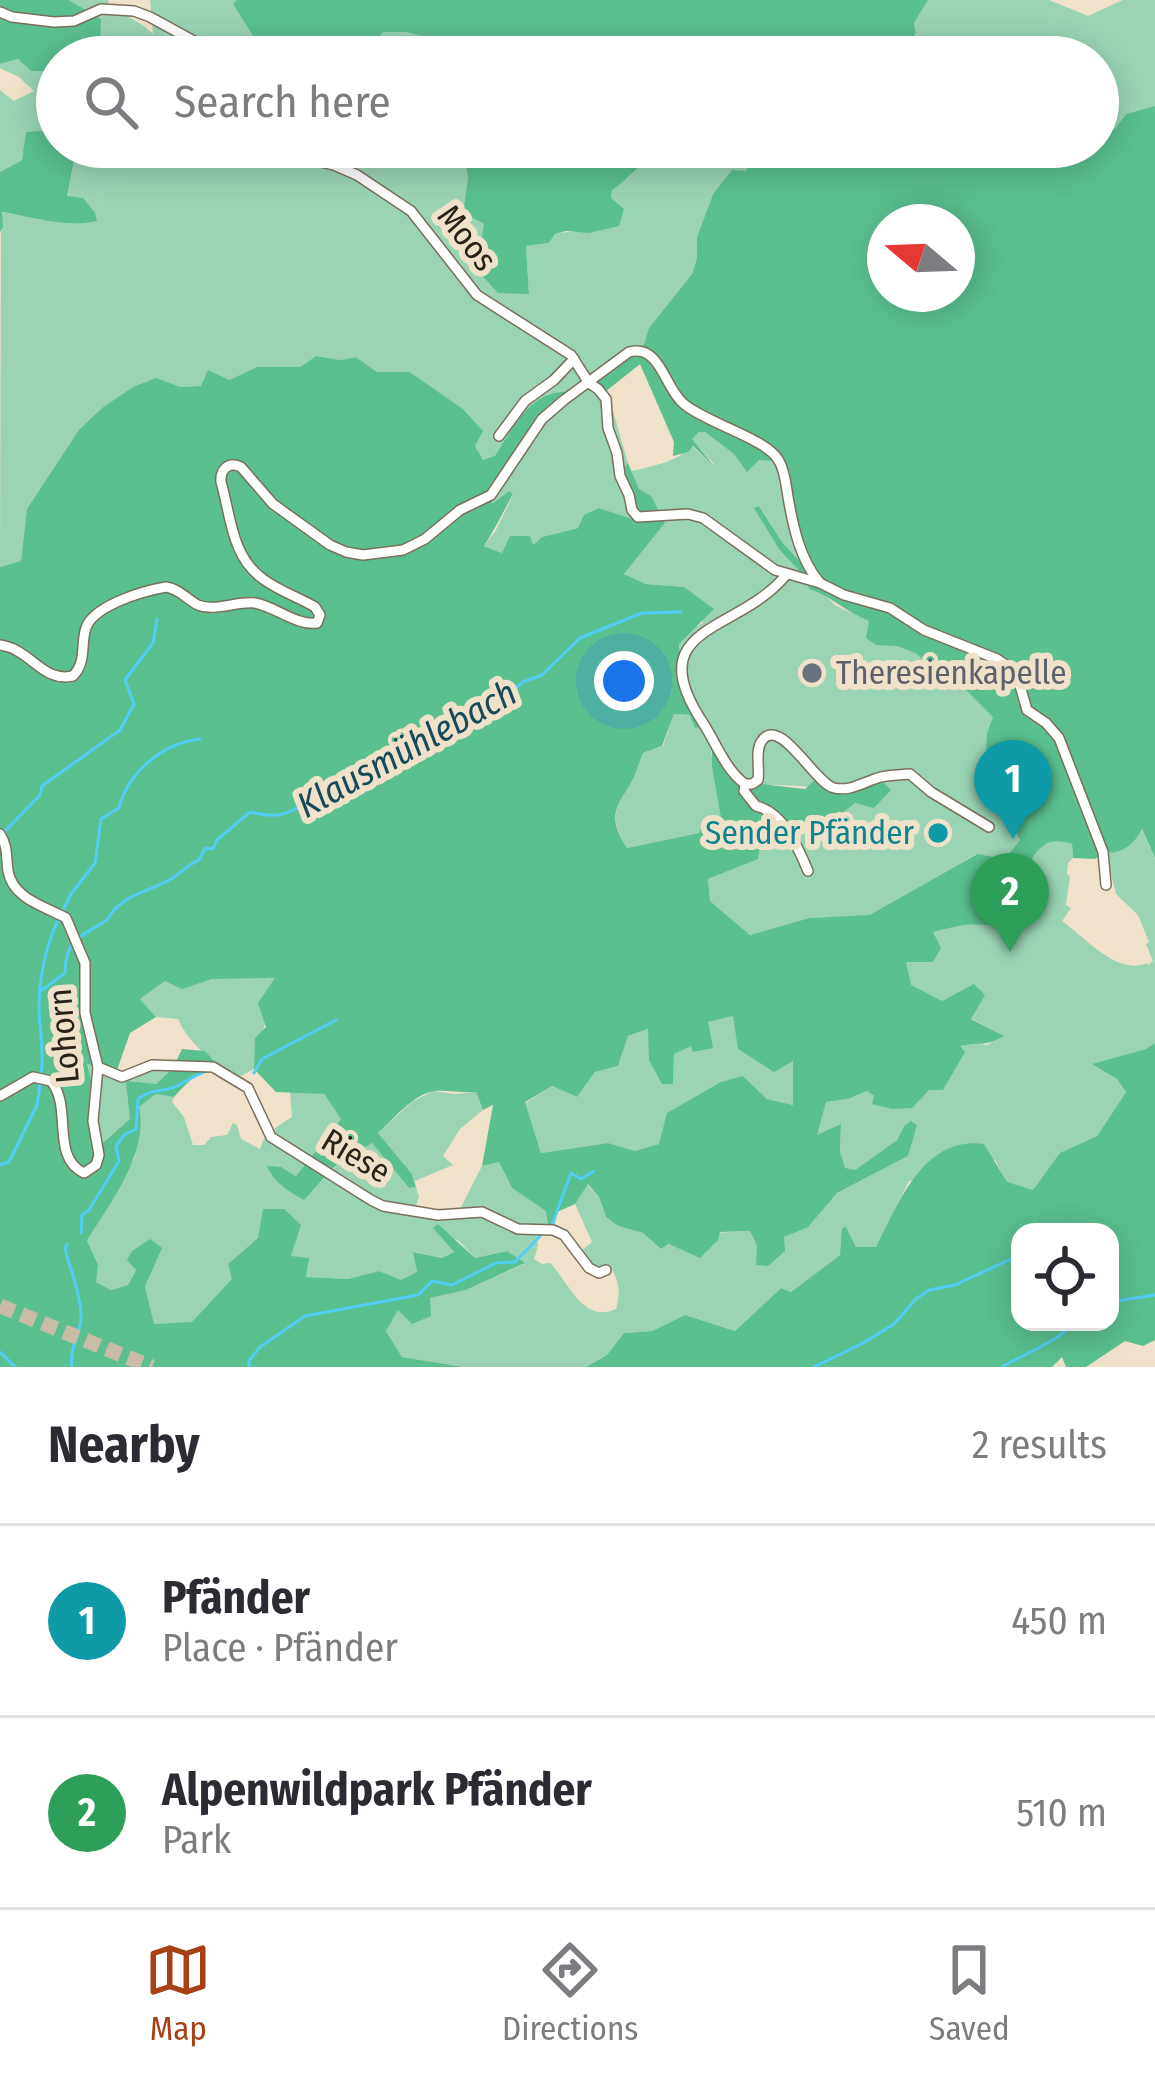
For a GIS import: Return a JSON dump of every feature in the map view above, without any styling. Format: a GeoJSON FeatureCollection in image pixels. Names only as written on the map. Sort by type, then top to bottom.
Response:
{"type":"FeatureCollection","features":[{"type":"Feature","properties":{"kind":"street"},"geometry":{"type":"LineString","coordinates":[[0,12],[54,22],[74,21],[100,9],[134,11],[184,36]]}},
{"type":"Feature","properties":{"kind":"street","name":"Moos"},"geometry":{"type":"LineString","coordinates":[[341,168],[411,211],[477,295],[558,344],[574,359],[606,399],[608,428],[634,513],[642,518],[688,514],[703,518],[786,575]]}},
{"type":"Feature","properties":{"kind":"street"},"geometry":{"type":"LineString","coordinates":[[0,645],[16,648],[51,675],[73,676],[82,663],[85,629],[93,614],[166,586],[205,607],[256,604],[306,624],[317,623],[320,615],[315,607],[264,580],[244,558],[233,535],[221,471],[228,465],[241,466],[273,504],[322,541],[346,552],[403,550],[425,539],[460,510],[491,495],[542,419],[629,352],[647,351],[683,404],[771,451],[781,464],[796,536],[820,583]]}},
{"type":"Feature","properties":{"kind":"street"},"geometry":{"type":"LineString","coordinates":[[499,436],[525,401],[574,359]]}},
{"type":"Feature","properties":{"kind":"street"},"geometry":{"type":"LineString","coordinates":[[989,827],[910,774],[883,776],[846,789],[831,787],[807,767],[787,740],[774,735],[760,744],[758,780],[745,784],[690,704],[681,660],[696,636],[761,600],[786,575],[890,608],[924,630],[986,654],[1006,665],[1019,682],[1028,710],[1059,738],[1103,852],[1106,885]]}},
{"type":"Feature","properties":{"kind":"street"},"geometry":{"type":"LineString","coordinates":[[745,784],[755,806],[766,808],[786,829],[808,871]]}},
{"type":"Feature","properties":{"kind":"street","name":"Lohorn"},"geometry":{"type":"LineString","coordinates":[[0,834],[6,843],[12,883],[31,901],[61,915],[85,963],[85,1012],[98,1067],[93,1120],[99,1155],[96,1165],[89,1172],[76,1170],[68,1158],[61,1097],[53,1083],[40,1077],[0,1096]]}},
{"type":"Feature","properties":{"kind":"street","name":"Riese"},"geometry":{"type":"LineString","coordinates":[[98,1067],[122,1077],[152,1065],[212,1067],[248,1088],[272,1137],[371,1200],[438,1215],[482,1212],[518,1229],[553,1230],[565,1235],[589,1268],[598,1273],[606,1270]]}},
{"type":"Feature","properties":{"kind":"green space"},"geometry":{"type":"Polygon","coordinates":[[[0,0],[69,0],[101,19],[101,36],[36,36],[36,71],[18,59],[0,64],[0,0]]]}},
{"type":"Feature","properties":{"kind":"green space"},"geometry":{"type":"Polygon","coordinates":[[[69,0],[108,0],[153,34],[150,0],[237,0],[234,5],[253,36],[101,36],[101,19],[69,0]]]}},
{"type":"Feature","properties":{"kind":"green space"},"geometry":{"type":"Polygon","coordinates":[[[237,0],[928,0],[914,23],[914,36],[421,36],[383,32],[380,36],[253,36],[233,4],[237,0]]]}},
{"type":"Feature","properties":{"kind":"green space"},"geometry":{"type":"Polygon","coordinates":[[[928,0],[1049,0],[1088,16],[1123,0],[1155,0],[1155,106],[1126,114],[1119,123],[1119,36],[914,36],[914,23],[928,0]]]}},
{"type":"Feature","properties":{"kind":"green space"},"geometry":{"type":"Polygon","coordinates":[[[406,32],[421,36],[379,36],[406,32]]]}},
{"type":"Feature","properties":{"kind":"green space"},"geometry":{"type":"Polygon","coordinates":[[[18,59],[36,71],[36,144],[22,160],[0,172],[0,90],[14,101],[34,91],[0,64],[18,59]]]}},
{"type":"Feature","properties":{"kind":"green space"},"geometry":{"type":"Polygon","coordinates":[[[1155,106],[1155,858],[1142,829],[1126,848],[1101,852],[1095,859],[1073,858],[1072,844],[1048,843],[1037,851],[1026,873],[993,883],[995,888],[1009,889],[1009,900],[1022,906],[1035,903],[1033,911],[1006,925],[964,925],[933,932],[941,948],[933,962],[906,962],[911,985],[942,1001],[974,984],[985,995],[971,1019],[1004,1036],[960,1046],[965,1052],[943,1090],[929,1090],[912,1108],[872,1104],[874,1096],[867,1091],[826,1102],[817,1135],[841,1124],[845,1168],[855,1170],[897,1140],[911,1121],[917,1125],[908,1156],[837,1193],[808,1227],[784,1237],[785,1251],[768,1266],[756,1265],[757,1246],[750,1231],[720,1232],[700,1258],[669,1244],[661,1249],[643,1233],[606,1217],[588,1184],[575,1204],[557,1212],[554,1226],[548,1225],[546,1211],[512,1188],[499,1162],[482,1166],[493,1105],[483,1110],[476,1092],[427,1093],[378,1133],[412,1174],[416,1187],[409,1188],[372,1143],[333,1168],[304,1200],[278,1182],[267,1166],[281,1167],[296,1176],[341,1119],[324,1094],[276,1092],[254,1069],[255,1038],[266,1027],[258,1003],[275,978],[212,979],[182,989],[165,981],[140,999],[156,1017],[130,1033],[117,1070],[87,1064],[94,1093],[92,1133],[101,1144],[130,1119],[126,1081],[156,1084],[173,1068],[182,1049],[205,1051],[218,1066],[199,1074],[174,1097],[156,1094],[139,1107],[141,1125],[133,1160],[87,1241],[98,1265],[96,1282],[111,1290],[128,1285],[136,1270],[127,1260],[150,1239],[162,1248],[145,1286],[154,1324],[192,1322],[232,1279],[228,1264],[258,1238],[263,1209],[284,1209],[301,1225],[291,1256],[309,1258],[306,1277],[348,1279],[379,1271],[401,1280],[417,1272],[413,1252],[442,1258],[454,1252],[433,1228],[438,1224],[475,1258],[507,1251],[525,1263],[466,1290],[430,1298],[431,1316],[412,1324],[398,1310],[386,1331],[402,1357],[464,1367],[0,1367],[0,567],[21,561],[27,509],[79,430],[133,387],[156,378],[180,387],[201,386],[208,370],[229,380],[257,367],[300,367],[316,356],[356,357],[377,372],[410,372],[463,409],[483,431],[475,446],[483,460],[495,456],[533,404],[568,392],[490,492],[492,504],[509,491],[513,494],[484,546],[502,553],[510,536],[530,536],[533,545],[542,537],[578,528],[584,515],[599,508],[635,520],[635,500],[621,472],[628,463],[639,489],[651,496],[665,523],[624,574],[646,584],[684,587],[714,609],[679,644],[681,666],[703,727],[695,728],[690,715],[674,714],[662,746],[643,753],[616,814],[617,829],[627,848],[699,833],[702,823],[721,819],[712,738],[744,789],[760,784],[805,789],[816,779],[828,789],[879,778],[891,790],[874,808],[855,803],[840,815],[760,846],[758,859],[708,879],[710,901],[750,935],[809,918],[870,915],[977,854],[1005,859],[1020,840],[1010,821],[1016,772],[986,754],[993,717],[954,678],[931,668],[917,654],[876,645],[866,638],[869,621],[809,589],[806,578],[779,549],[754,508],[759,506],[806,568],[785,468],[772,448],[746,434],[777,461],[759,460],[747,472],[735,455],[705,432],[692,439],[714,466],[693,446],[673,456],[674,442],[640,364],[605,392],[596,382],[644,344],[649,328],[692,274],[697,237],[713,194],[732,170],[1119,168],[1119,123],[1126,114],[1155,106]],[[733,1016],[708,1022],[713,1048],[693,1052],[691,1046],[674,1054],[673,1084],[662,1084],[649,1060],[648,1029],[628,1036],[618,1066],[595,1072],[577,1097],[552,1086],[525,1102],[541,1153],[608,1143],[635,1151],[659,1144],[667,1113],[721,1082],[743,1076],[767,1099],[793,1105],[793,1061],[774,1072],[738,1049],[733,1016]]]}},
{"type":"Feature","properties":{"kind":"green space"},"geometry":{"type":"Polygon","coordinates":[[[36,131],[36,168],[73,168],[67,196],[83,198],[97,221],[62,223],[2,212],[0,232],[0,172],[22,160],[26,132],[36,131]]]}},
{"type":"Feature","properties":{"kind":"green space"},"geometry":{"type":"Polygon","coordinates":[[[73,168],[467,168],[463,213],[484,224],[529,293],[526,246],[549,243],[555,234],[607,228],[612,190],[623,168],[748,168],[732,171],[713,194],[697,237],[692,274],[650,327],[644,344],[596,382],[609,397],[628,463],[621,472],[635,501],[636,521],[599,508],[578,528],[542,537],[532,546],[530,537],[502,553],[484,546],[513,495],[491,505],[490,492],[525,409],[495,457],[483,460],[475,446],[482,431],[463,409],[410,372],[377,372],[356,357],[316,356],[300,367],[257,367],[229,380],[180,387],[27,509],[21,562],[0,567],[1,212],[45,220],[67,197],[73,168]]]}},
{"type":"Feature","properties":{"kind":"green space"},"geometry":{"type":"Polygon","coordinates":[[[466,168],[637,169],[612,190],[611,198],[624,209],[619,226],[589,233],[566,231],[555,234],[549,243],[526,246],[529,294],[498,293],[477,270],[484,224],[463,213],[466,168]]]}},
{"type":"Feature","properties":{"kind":"green space"},"geometry":{"type":"Polygon","coordinates":[[[699,432],[753,464],[759,460],[743,433],[774,448],[793,492],[806,568],[760,507],[755,509],[823,593],[836,606],[869,621],[897,646],[954,678],[994,717],[987,733],[1016,772],[1010,821],[1020,840],[1005,860],[976,854],[870,916],[809,918],[750,935],[710,901],[708,879],[757,859],[760,846],[890,790],[879,779],[845,788],[777,785],[744,789],[711,751],[721,819],[703,823],[699,833],[627,848],[616,814],[643,753],[663,746],[674,714],[690,715],[703,727],[681,666],[679,643],[703,623],[684,587],[646,584],[624,574],[665,523],[631,471],[672,459],[692,446],[713,465],[691,439],[699,432]]]}},
{"type":"Feature","properties":{"kind":"green space"},"geometry":{"type":"Polygon","coordinates":[[[1141,828],[1155,858],[1155,1043],[1094,1064],[1117,1079],[1126,1092],[1097,1136],[1060,1154],[1033,1190],[1007,1183],[995,1160],[909,1181],[876,1247],[856,1247],[846,1228],[840,1255],[791,1292],[781,1288],[735,1331],[685,1315],[652,1331],[624,1333],[607,1355],[586,1367],[464,1367],[402,1357],[386,1331],[398,1309],[466,1290],[524,1264],[507,1251],[475,1258],[459,1241],[434,1229],[454,1252],[442,1258],[414,1252],[417,1272],[401,1281],[379,1271],[348,1279],[305,1277],[291,1257],[258,1238],[228,1264],[233,1279],[192,1323],[154,1324],[136,1270],[128,1285],[111,1290],[96,1282],[87,1241],[135,1157],[139,1107],[156,1094],[174,1097],[172,1102],[184,1117],[193,1145],[227,1135],[233,1123],[241,1139],[260,1149],[275,1128],[292,1117],[290,1092],[324,1094],[341,1119],[296,1176],[281,1167],[304,1199],[334,1168],[372,1143],[409,1188],[416,1187],[419,1197],[414,1212],[457,1215],[482,1166],[499,1162],[512,1188],[547,1211],[548,1225],[537,1237],[534,1259],[550,1263],[580,1301],[596,1311],[616,1309],[619,1292],[610,1265],[597,1270],[581,1251],[592,1242],[575,1204],[587,1184],[599,1197],[606,1217],[643,1233],[661,1249],[693,1237],[750,1231],[757,1246],[808,1226],[837,1193],[908,1156],[904,1126],[897,1140],[855,1170],[844,1169],[841,1124],[816,1136],[826,1102],[867,1091],[874,1096],[873,1104],[929,1090],[950,1077],[964,1052],[959,1046],[987,1045],[1002,1035],[910,985],[905,962],[932,932],[946,929],[998,894],[996,878],[1024,874],[1038,847],[1058,839],[1072,844],[1073,858],[1067,874],[1066,905],[1071,908],[1062,921],[1113,960],[1148,965],[1153,961],[1149,942],[1138,915],[1116,894],[1106,853],[1141,828]]]}},
{"type":"Feature","properties":{"kind":"green space"},"geometry":{"type":"Polygon","coordinates":[[[276,977],[254,1069],[239,1077],[204,1053],[178,1019],[156,1017],[140,999],[165,981],[182,988],[212,979],[276,977]]]}},
{"type":"Feature","properties":{"kind":"green space"},"geometry":{"type":"Polygon","coordinates":[[[733,1016],[793,1060],[793,1105],[767,1099],[743,1076],[660,1144],[635,1151],[608,1143],[541,1153],[525,1103],[552,1086],[577,1097],[595,1072],[618,1066],[628,1036],[649,1029],[649,1060],[673,1084],[674,1054],[692,1045],[707,1022],[733,1016]]]}},
{"type":"Feature","properties":{"kind":"green space"},"geometry":{"type":"Polygon","coordinates":[[[1155,1043],[1155,1340],[1143,1346],[1125,1341],[1086,1367],[1066,1367],[1062,1357],[1052,1367],[586,1367],[607,1355],[624,1333],[652,1331],[685,1315],[735,1331],[781,1288],[791,1292],[840,1255],[842,1228],[846,1227],[856,1247],[876,1247],[916,1176],[945,1151],[963,1144],[984,1144],[1007,1182],[1033,1190],[1060,1153],[1097,1136],[1126,1092],[1117,1079],[1092,1064],[1155,1043]]]}},
{"type":"Feature","properties":{"kind":"green space"},"geometry":{"type":"Polygon","coordinates":[[[86,1063],[124,1074],[155,1063],[173,1068],[130,1119],[100,1144],[86,1063]]]}},
{"type":"Feature","properties":{"kind":"green space"},"geometry":{"type":"Polygon","coordinates":[[[433,1091],[476,1092],[483,1110],[460,1129],[443,1156],[453,1165],[415,1181],[378,1133],[412,1102],[433,1091]]]}},
{"type":"Feature","properties":{"kind":"waterway","name":"Klausmühlebach"},"geometry":{"type":"LineString","coordinates":[[42,990],[65,973],[68,952],[77,939],[107,920],[129,898],[199,860],[205,848],[213,849],[250,812],[289,812],[341,788],[384,763],[394,751],[410,748],[424,736],[446,733],[480,709],[496,705],[523,682],[542,675],[580,638],[642,613],[681,612]]}},
{"type":"Feature","properties":{"kind":"waterway"},"geometry":{"type":"LineString","coordinates":[[4,832],[40,795],[42,786],[120,730],[134,704],[125,680],[153,643],[157,619]]}},
{"type":"Feature","properties":{"kind":"waterway","name":"Klausmühlebach"},"geometry":{"type":"LineString","coordinates":[[63,911],[95,863],[101,819],[119,808],[139,771],[173,746],[200,739]]}},
{"type":"Feature","properties":{"kind":"waterway","name":"Klausmühlebach"},"geometry":{"type":"LineString","coordinates":[[41,1075],[40,985],[58,920]]}},
{"type":"Feature","properties":{"kind":"waterway"},"geometry":{"type":"LineString","coordinates":[[254,1073],[262,1059],[336,1020]]}},
{"type":"Feature","properties":{"kind":"waterway"},"geometry":{"type":"LineString","coordinates":[[81,1233],[82,1215],[119,1161],[116,1146],[136,1129],[138,1099],[207,1071]]}},
{"type":"Feature","properties":{"kind":"waterway","name":"Klausmühlebach"},"geometry":{"type":"LineString","coordinates":[[0,1165],[9,1162],[37,1105],[40,1085]]}},
{"type":"Feature","properties":{"kind":"waterway"},"geometry":{"type":"LineString","coordinates":[[552,1225],[571,1173],[581,1179],[594,1171]]}},
{"type":"Feature","properties":{"kind":"waterway"},"geometry":{"type":"LineString","coordinates":[[249,1367],[260,1347],[305,1316],[418,1295],[432,1281],[452,1285],[496,1263],[515,1262],[543,1233]]}},
{"type":"Feature","properties":{"kind":"waterway"},"geometry":{"type":"LineString","coordinates":[[67,1244],[81,1318],[72,1367]]}},
{"type":"Feature","properties":{"kind":"waterway"},"geometry":{"type":"LineString","coordinates":[[814,1367],[894,1324],[929,1290],[955,1285],[1011,1259]]}},
{"type":"Feature","properties":{"kind":"waterway"},"geometry":{"type":"LineString","coordinates":[[1119,1301],[1155,1295]]}},
{"type":"Feature","properties":{"kind":"waterway"},"geometry":{"type":"LineString","coordinates":[[1002,1367],[1064,1331]]}},
{"type":"Feature","properties":{"kind":"waterway","name":"Klausmühlebach"},"geometry":{"type":"LineString","coordinates":[[0,1352],[15,1367]]}},
{"type":"Feature","properties":{"kind":"tunnel"},"geometry":{"type":"LineString","coordinates":[[0,1306],[152,1367]]}},
{"type":"Feature","properties":{"kind":"place","name":"Theresienkapelle"},"geometry":{"type":"Point","coordinates":[812,673]}},
{"type":"Feature","properties":{"kind":"place","name":"Sender Pfänder"},"geometry":{"type":"Point","coordinates":[938,833]}},
{"type":"Feature","properties":{"kind":"place","name":"Pfänder"},"geometry":{"type":"Point","coordinates":[1013,839]}},
{"type":"Feature","properties":{"kind":"place","name":"Alpenwildpark Pfänder"},"geometry":{"type":"Point","coordinates":[1010,952]}}]}
